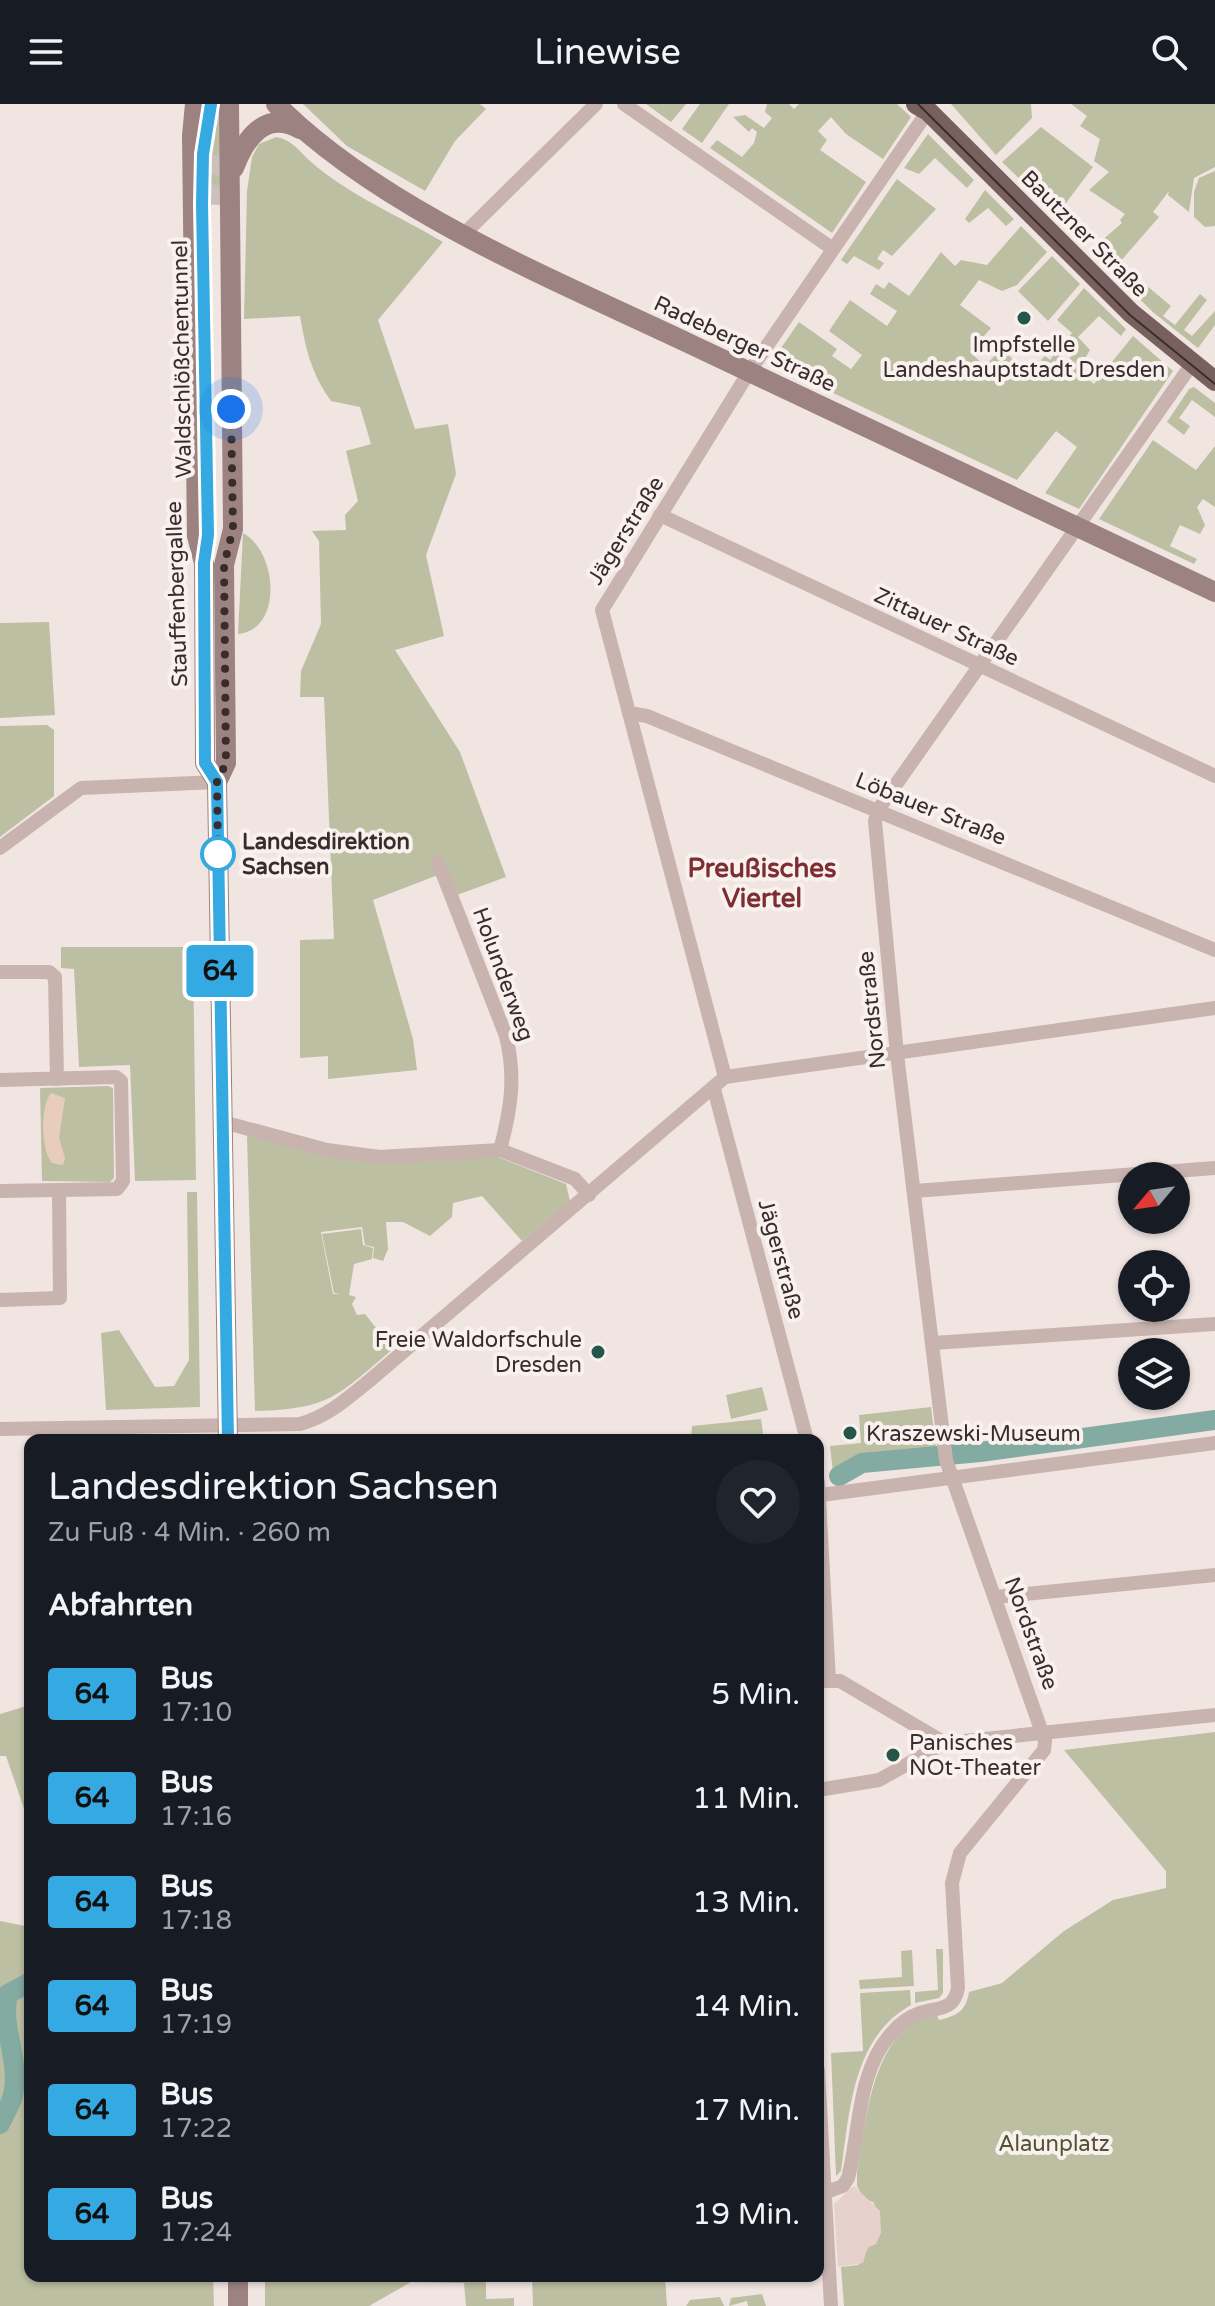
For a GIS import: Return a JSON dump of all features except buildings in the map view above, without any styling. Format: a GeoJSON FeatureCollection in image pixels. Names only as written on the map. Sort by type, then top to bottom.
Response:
{"type":"FeatureCollection","features":[{"type":"Feature","properties":{"kind":"main road","name":"Stauffenbergallee"},"geometry":{"type":"LineString","coordinates":[[195,104],[192,136],[197,536],[214,564],[226,763],[217,782],[228,1432]]}},
{"type":"Feature","properties":{"kind":"main road","name":"Stauffenbergallee"},"geometry":{"type":"LineString","coordinates":[[214,564],[233,529],[229,104]]}},
{"type":"Feature","properties":{"kind":"main road","name":"Radeberger Straße"},"geometry":{"type":"LineString","coordinates":[[276,104],[301,129],[351,168],[464,234],[1215,592]]}},
{"type":"Feature","properties":{"kind":"main road","name":"Bautzner Straße"},"geometry":{"type":"LineString","coordinates":[[923,106],[1131,313],[1215,381]]}},
{"type":"Feature","properties":{"kind":"main road"},"geometry":{"type":"LineString","coordinates":[[230,179],[245,141],[257,129],[279,123],[301,129]]}},
{"type":"Feature","properties":{"kind":"main road","name":"Waldschlößchentunnel"},"geometry":{"type":"LineString","coordinates":[[203,154],[208,535],[214,564]]}},
{"type":"Feature","properties":{"kind":"main road","name":"Waldschlößchentunnel"},"geometry":{"type":"LineString","coordinates":[[214,564],[218,205]]}},
{"type":"Feature","properties":{"kind":"main road"},"geometry":{"type":"LineString","coordinates":[[238,2282],[238,2306]]}},
{"type":"Feature","properties":{"kind":"street"},"geometry":{"type":"LineString","coordinates":[[464,234],[596,104]]}},
{"type":"Feature","properties":{"kind":"street"},"geometry":{"type":"LineString","coordinates":[[624,104],[833,249]]}},
{"type":"Feature","properties":{"kind":"street","name":"Jägerstraße"},"geometry":{"type":"LineString","coordinates":[[725,1077],[602,610],[749,372],[833,249],[923,106]]}},
{"type":"Feature","properties":{"kind":"street"},"geometry":{"type":"LineString","coordinates":[[878,810],[1192,364]]}},
{"type":"Feature","properties":{"kind":"street","name":"Zittauer Straße"},"geometry":{"type":"LineString","coordinates":[[660,515],[1215,776]]}},
{"type":"Feature","properties":{"kind":"street","name":"Löbauer Straße"},"geometry":{"type":"LineString","coordinates":[[629,713],[647,716],[1215,950]]}},
{"type":"Feature","properties":{"kind":"street"},"geometry":{"type":"LineString","coordinates":[[0,848],[81,788],[217,782]]}},
{"type":"Feature","properties":{"kind":"street","name":"Nordstraße"},"geometry":{"type":"LineString","coordinates":[[878,810],[875,821],[897,1054],[946,1455],[1044,1732]]}},
{"type":"Feature","properties":{"kind":"street","name":"Holunderweg"},"geometry":{"type":"LineString","coordinates":[[438,862],[506,1036],[512,1060],[511,1108],[500,1150]]}},
{"type":"Feature","properties":{"kind":"street"},"geometry":{"type":"LineString","coordinates":[[0,972],[49,972],[55,977],[57,1079]]}},
{"type":"Feature","properties":{"kind":"street"},"geometry":{"type":"LineString","coordinates":[[0,1429],[228,1432],[251,1424],[300,1424],[333,1410],[725,1077],[1215,1008]]}},
{"type":"Feature","properties":{"kind":"street"},"geometry":{"type":"LineString","coordinates":[[0,1080],[116,1077],[121,1081],[123,1181],[117,1189],[0,1191]]}},
{"type":"Feature","properties":{"kind":"street","name":"Jägerstraße"},"geometry":{"type":"LineString","coordinates":[[714,1089],[805,1434]]}},
{"type":"Feature","properties":{"kind":"street"},"geometry":{"type":"LineString","coordinates":[[223,1122],[327,1150],[379,1157],[500,1150],[575,1179],[589,1195]]}},
{"type":"Feature","properties":{"kind":"street"},"geometry":{"type":"LineString","coordinates":[[915,1191],[1215,1168]]}},
{"type":"Feature","properties":{"kind":"street"},"geometry":{"type":"LineString","coordinates":[[0,1300],[60,1298],[59,1190]]}},
{"type":"Feature","properties":{"kind":"street"},"geometry":{"type":"LineString","coordinates":[[933,1343],[1215,1324]]}},
{"type":"Feature","properties":{"kind":"street"},"geometry":{"type":"LineString","coordinates":[[824,1488],[952,1476],[1215,1443]]}},
{"type":"Feature","properties":{"kind":"street"},"geometry":{"type":"LineString","coordinates":[[996,1597],[1215,1575]]}},
{"type":"Feature","properties":{"kind":"street"},"geometry":{"type":"LineString","coordinates":[[824,1681],[840,1681],[945,1743]]}},
{"type":"Feature","properties":{"kind":"street"},"geometry":{"type":"LineString","coordinates":[[824,1789],[879,1780],[945,1743],[1215,1715]]}},
{"type":"Feature","properties":{"kind":"street"},"geometry":{"type":"LineString","coordinates":[[826,2192],[843,2186],[848,2178],[868,2073],[880,2048],[902,2022],[922,2012],[945,2008],[955,2000],[958,1988],[952,1883],[954,1868],[960,1853],[1044,1750],[1044,1732]]}},
{"type":"Feature","properties":{"kind":"street"},"geometry":{"type":"LineString","coordinates":[[824,2162],[831,2306]]}},
{"type":"Feature","properties":{"kind":"green space"},"geometry":{"type":"Polygon","coordinates":[[[201,104],[222,104],[224,203],[211,203],[211,153],[195,152],[201,104]]]}},
{"type":"Feature","properties":{"kind":"green space"},"geometry":{"type":"Polygon","coordinates":[[[303,104],[480,104],[486,109],[455,141],[425,191],[347,146],[303,104]]]}},
{"type":"Feature","properties":{"kind":"green space"},"geometry":{"type":"Polygon","coordinates":[[[646,104],[686,104],[671,122],[646,104]]]}},
{"type":"Feature","properties":{"kind":"green space"},"geometry":{"type":"Polygon","coordinates":[[[700,104],[729,104],[702,143],[682,129],[700,104]]]}},
{"type":"Feature","properties":{"kind":"green space"},"geometry":{"type":"Polygon","coordinates":[[[767,104],[789,104],[794,109],[799,104],[897,104],[911,117],[883,159],[846,134],[831,117],[818,131],[827,140],[820,150],[866,182],[832,233],[710,148],[717,140],[742,157],[754,143],[757,132],[752,128],[749,132],[733,117],[745,115],[764,128],[772,118],[765,112],[767,104]]]}},
{"type":"Feature","properties":{"kind":"green space"},"geometry":{"type":"Polygon","coordinates":[[[951,104],[1031,104],[1032,118],[996,155],[951,104]]]}},
{"type":"Feature","properties":{"kind":"green space"},"geometry":{"type":"Polygon","coordinates":[[[1071,104],[1215,104],[1215,167],[1194,178],[1189,212],[1168,195],[1169,191],[1153,212],[1159,217],[1119,263],[1099,243],[1122,223],[1120,220],[1125,214],[1089,190],[1109,172],[1094,161],[1100,139],[1080,126],[1087,116],[1071,104]]]}},
{"type":"Feature","properties":{"kind":"green space"},"geometry":{"type":"Polygon","coordinates":[[[1041,127],[1093,167],[1057,215],[1002,162],[1041,127]]]}},
{"type":"Feature","properties":{"kind":"green space"},"geometry":{"type":"Polygon","coordinates":[[[928,134],[974,180],[967,188],[935,158],[919,174],[904,168],[928,134]]]}},
{"type":"Feature","properties":{"kind":"green space"},"geometry":{"type":"Polygon","coordinates":[[[276,137],[290,143],[341,184],[443,242],[378,320],[415,429],[448,424],[456,474],[426,555],[444,636],[395,650],[460,752],[506,877],[457,895],[438,875],[373,900],[413,1039],[417,1070],[328,1079],[328,1056],[300,1058],[300,940],[334,939],[324,697],[300,697],[301,671],[321,624],[319,541],[312,531],[346,530],[345,515],[358,501],[346,451],[371,444],[360,407],[331,401],[319,381],[307,350],[300,316],[244,319],[247,191],[252,157],[259,144],[276,137]]]}},
{"type":"Feature","properties":{"kind":"green space"},"geometry":{"type":"Polygon","coordinates":[[[1215,171],[1215,226],[1205,227],[1194,217],[1194,192],[1199,178],[1215,171]]]}},
{"type":"Feature","properties":{"kind":"green space"},"geometry":{"type":"Polygon","coordinates":[[[897,179],[936,209],[892,256],[883,250],[877,259],[884,263],[879,270],[854,256],[847,264],[841,260],[897,179]]]}},
{"type":"Feature","properties":{"kind":"green space"},"geometry":{"type":"Polygon","coordinates":[[[985,190],[1014,219],[1006,226],[988,208],[969,223],[965,219],[985,190]]]}},
{"type":"Feature","properties":{"kind":"green space"},"geometry":{"type":"Polygon","coordinates":[[[1021,226],[1047,252],[1017,285],[1002,291],[979,280],[960,305],[991,328],[970,352],[985,366],[1003,347],[1016,364],[1011,374],[1018,381],[1024,376],[1027,378],[1043,363],[1041,360],[1045,356],[1050,360],[1056,352],[1067,361],[1079,348],[1070,341],[1065,342],[1072,333],[1057,320],[1084,288],[1126,329],[1121,336],[1099,316],[1078,337],[1090,350],[1078,370],[1094,384],[1133,336],[1173,371],[1079,509],[1045,493],[1077,447],[1056,431],[1017,480],[774,365],[772,361],[799,322],[837,349],[832,356],[851,369],[862,355],[829,331],[850,300],[887,326],[897,311],[870,294],[876,284],[884,289],[889,282],[909,296],[941,252],[955,266],[961,260],[987,265],[1021,226]]]}},
{"type":"Feature","properties":{"kind":"green space"},"geometry":{"type":"Polygon","coordinates":[[[1052,256],[1080,284],[1048,321],[1018,291],[1052,256]]]}},
{"type":"Feature","properties":{"kind":"green space"},"geometry":{"type":"Polygon","coordinates":[[[1135,276],[1171,306],[1163,316],[1175,325],[1200,294],[1207,300],[1184,330],[1192,336],[1215,311],[1215,325],[1198,348],[1126,286],[1135,276]]]}},
{"type":"Feature","properties":{"kind":"green space"},"geometry":{"type":"Polygon","coordinates":[[[1194,387],[1215,403],[1215,417],[1192,400],[1179,418],[1190,426],[1184,435],[1167,422],[1189,389],[1194,387]]]}},
{"type":"Feature","properties":{"kind":"green space"},"geometry":{"type":"Polygon","coordinates":[[[1153,440],[1196,470],[1215,446],[1215,507],[1203,499],[1197,507],[1205,525],[1200,534],[1180,525],[1170,546],[1197,559],[1194,564],[1099,519],[1153,440]]]}},
{"type":"Feature","properties":{"kind":"green space"},"geometry":{"type":"Polygon","coordinates":[[[243,533],[263,556],[270,588],[269,605],[263,619],[253,629],[238,634],[243,533]]]}},
{"type":"Feature","properties":{"kind":"green space"},"geometry":{"type":"Polygon","coordinates":[[[49,622],[55,715],[0,718],[0,623],[49,622]]]}},
{"type":"Feature","properties":{"kind":"green space"},"geometry":{"type":"Polygon","coordinates":[[[47,725],[54,730],[54,796],[0,837],[0,726],[47,725]]]}},
{"type":"Feature","properties":{"kind":"green space"},"geometry":{"type":"Polygon","coordinates":[[[61,947],[193,947],[196,1180],[135,1181],[130,1065],[79,1067],[74,969],[61,968],[61,947]]]}},
{"type":"Feature","properties":{"kind":"green space"},"geometry":{"type":"Polygon","coordinates":[[[40,1088],[113,1088],[114,1178],[110,1182],[42,1181],[40,1088]]]}},
{"type":"Feature","properties":{"kind":"green space"},"geometry":{"type":"Polygon","coordinates":[[[250,1134],[297,1145],[498,1157],[566,1184],[570,1201],[522,1241],[482,1196],[453,1203],[452,1217],[430,1236],[403,1222],[386,1222],[388,1249],[383,1261],[373,1258],[374,1247],[365,1245],[362,1227],[321,1232],[333,1294],[340,1294],[334,1293],[322,1234],[361,1229],[363,1245],[373,1248],[372,1259],[354,1264],[349,1295],[356,1297],[352,1304],[357,1315],[365,1314],[393,1349],[332,1397],[301,1407],[255,1411],[247,1137],[250,1134]]]}},
{"type":"Feature","properties":{"kind":"green space"},"geometry":{"type":"Polygon","coordinates":[[[187,1192],[197,1192],[200,1407],[106,1410],[101,1333],[119,1330],[155,1387],[174,1386],[189,1360],[187,1192]]]}},
{"type":"Feature","properties":{"kind":"green space"},"geometry":{"type":"Polygon","coordinates":[[[762,1387],[768,1410],[731,1419],[726,1395],[762,1387]]]}},
{"type":"Feature","properties":{"kind":"green space"},"geometry":{"type":"Polygon","coordinates":[[[931,1407],[936,1449],[860,1458],[833,1473],[830,1446],[861,1443],[859,1415],[931,1407]]]}},
{"type":"Feature","properties":{"kind":"green space"},"geometry":{"type":"Polygon","coordinates":[[[761,1419],[763,1434],[691,1434],[692,1426],[761,1419]]]}},
{"type":"Feature","properties":{"kind":"green space"},"geometry":{"type":"Polygon","coordinates":[[[24,1707],[24,1808],[6,1756],[0,1756],[0,1714],[24,1707]]]}},
{"type":"Feature","properties":{"kind":"green space","name":"Alaunplatz"},"geometry":{"type":"Polygon","coordinates":[[[1215,1732],[1215,2306],[844,2306],[841,2267],[858,2265],[862,2260],[873,2235],[876,2216],[873,2202],[864,2199],[857,2186],[864,2127],[876,2078],[898,2036],[915,2022],[936,2013],[939,2020],[956,2014],[966,2004],[969,1992],[1002,1983],[1064,1931],[1113,1900],[1166,1888],[1166,1871],[1064,1750],[1215,1732]]]}},
{"type":"Feature","properties":{"kind":"green space"},"geometry":{"type":"Polygon","coordinates":[[[0,1921],[24,1926],[24,2282],[213,2282],[214,2306],[0,2306],[0,1921]]]}},
{"type":"Feature","properties":{"kind":"green space"},"geometry":{"type":"Polygon","coordinates":[[[936,1949],[943,1949],[943,1993],[939,1998],[915,2003],[915,1992],[938,1990],[936,1949]]]}},
{"type":"Feature","properties":{"kind":"green space"},"geometry":{"type":"Polygon","coordinates":[[[912,1950],[914,1986],[860,1989],[859,1980],[902,1977],[901,1951],[912,1950]]]}},
{"type":"Feature","properties":{"kind":"green space"},"geometry":{"type":"Polygon","coordinates":[[[910,1990],[911,2005],[891,2019],[876,2036],[865,2056],[852,2101],[841,2171],[836,2176],[831,2053],[863,2051],[860,1993],[910,1990]]]}},
{"type":"Feature","properties":{"kind":"green space"},"geometry":{"type":"Polygon","coordinates":[[[265,2282],[411,2282],[369,2306],[265,2306],[265,2282]]]}},
{"type":"Feature","properties":{"kind":"green space"},"geometry":{"type":"Polygon","coordinates":[[[411,2282],[486,2282],[486,2299],[514,2298],[514,2306],[466,2306],[464,2283],[411,2282]]]}},
{"type":"Feature","properties":{"kind":"green space"},"geometry":{"type":"Polygon","coordinates":[[[532,2282],[665,2282],[667,2306],[533,2306],[532,2282]]]}},
{"type":"Feature","properties":{"kind":"green space"},"geometry":{"type":"Polygon","coordinates":[[[762,2294],[766,2306],[748,2306],[747,2301],[729,2306],[731,2298],[762,2294]]]}},
{"type":"Feature","properties":{"kind":"green space"},"geometry":{"type":"Polygon","coordinates":[[[720,2297],[724,2306],[686,2306],[690,2300],[720,2297]]]}},
{"type":"Feature","properties":{"kind":"sand"},"geometry":{"type":"Polygon","coordinates":[[[51,1093],[65,1098],[59,1138],[65,1158],[63,1165],[52,1163],[44,1139],[45,1108],[51,1093]]]}},
{"type":"Feature","properties":{"kind":"shaded area"},"geometry":{"type":"Polygon","coordinates":[[[854,2186],[880,2211],[881,2233],[876,2244],[867,2248],[863,2263],[838,2267],[834,2204],[854,2186]]]}},
{"type":"Feature","properties":{"kind":"waterway"},"geometry":{"type":"LineString","coordinates":[[839,1476],[862,1463],[980,1452],[1215,1420]]}},
{"type":"Feature","properties":{"kind":"waterway"},"geometry":{"type":"LineString","coordinates":[[0,2124],[12,2098],[15,2082],[7,2020],[8,1994],[24,1985]]}},
{"type":"Feature","properties":{"kind":"tunnel"},"geometry":{"type":"LineString","coordinates":[[203,154],[211,104]]}},
{"type":"Feature","properties":{"kind":"tunnel"},"geometry":{"type":"LineString","coordinates":[[218,205],[221,153]]}},
{"type":"Feature","properties":{"kind":"tram line"},"geometry":{"type":"LineString","coordinates":[[918,104],[1130,315],[1215,384]]}},
{"type":"Feature","properties":{"kind":"bus line","name":"64"},"geometry":{"type":"LineString","coordinates":[[211,104],[203,154],[202,204],[208,535],[204,563],[204,731],[205,763],[217,782],[228,1434]]}},
{"type":"Feature","properties":{"kind":"place","name":"Impfstelle Landeshauptstadt Dresden"},"geometry":{"type":"Point","coordinates":[1024,318]}},
{"type":"Feature","properties":{"kind":"place","name":"Landesdirektion Sachsen"},"geometry":{"type":"Point","coordinates":[218,854]}},
{"type":"Feature","properties":{"kind":"place","name":"Freie Waldorfschule Dresden"},"geometry":{"type":"Point","coordinates":[598,1352]}},
{"type":"Feature","properties":{"kind":"place","name":"Kraszewski-Museum"},"geometry":{"type":"Point","coordinates":[850,1433]}},
{"type":"Feature","properties":{"kind":"place","name":"Panisches NOt-Theater"},"geometry":{"type":"Point","coordinates":[893,1755]}},
{"type":"Feature","properties":{"kind":"district","name":"Preußisches Viertel"},"geometry":{"type":"Point","coordinates":[762,883]}},
{"type":"Feature","properties":{"kind":"route"},"geometry":{"type":"LineString","coordinates":[[218,854],[217,782],[226,763],[224,565],[233,529],[231,409]]}}]}
